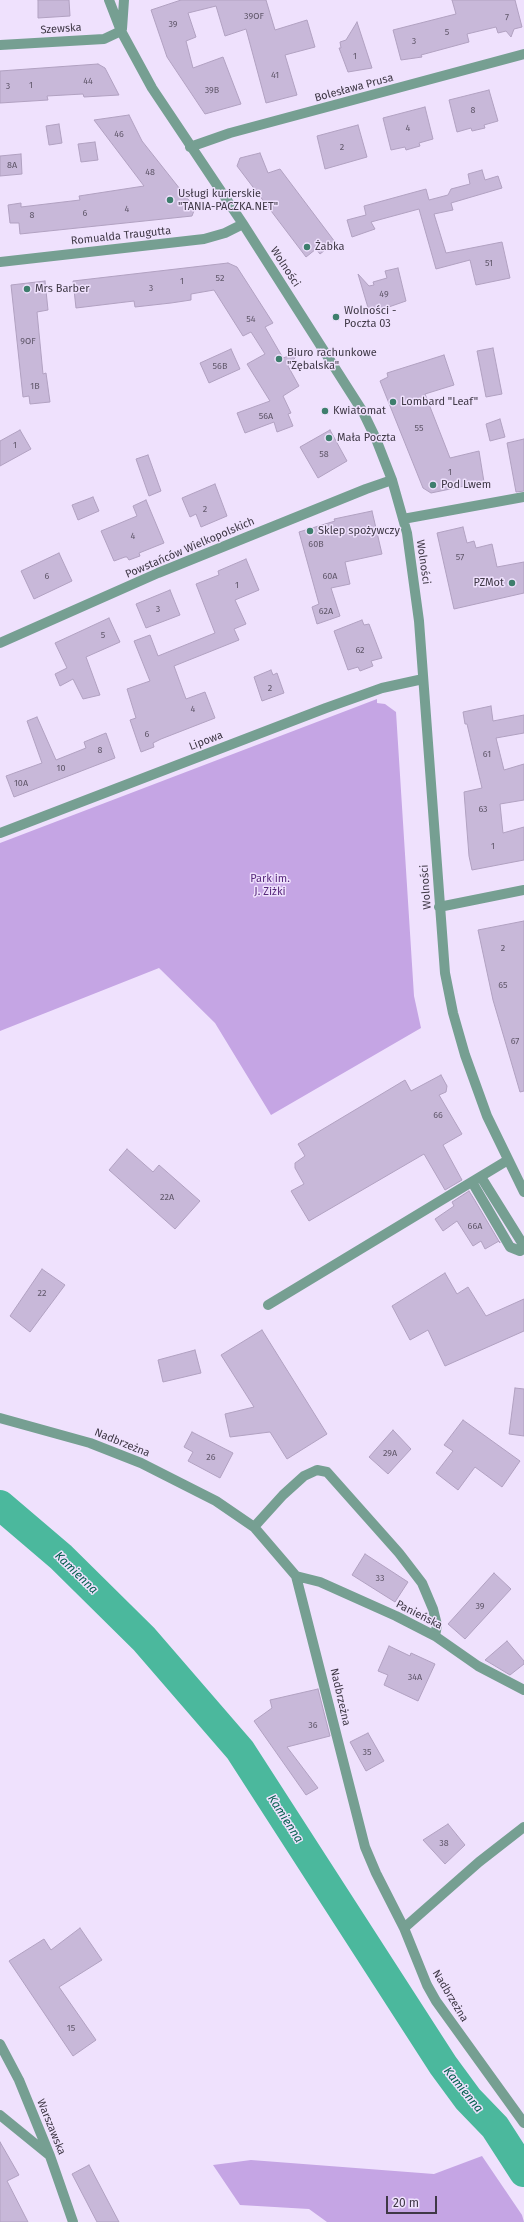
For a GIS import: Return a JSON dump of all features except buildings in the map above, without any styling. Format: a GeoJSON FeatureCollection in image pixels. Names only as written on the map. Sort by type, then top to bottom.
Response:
{"type":"FeatureCollection","features":[{"type":"Feature","properties":{"kind":"street","name":"Wolności"},"geometry":{"type":"LineString","coordinates":[[109,0],[121,31],[152,88],[190,147],[243,224],[363,412],[376,439],[392,480],[403,519],[412,562],[419,621],[445,973],[453,1014],[465,1055],[487,1116],[524,1192]]}},
{"type":"Feature","properties":{"kind":"street"},"geometry":{"type":"LineString","coordinates":[[121,31],[124,0]]}},
{"type":"Feature","properties":{"kind":"street","name":"Szewska"},"geometry":{"type":"LineString","coordinates":[[0,45],[104,39],[121,31]]}},
{"type":"Feature","properties":{"kind":"street","name":"Bolesława Prusa"},"geometry":{"type":"LineString","coordinates":[[190,147],[230,134],[524,54]]}},
{"type":"Feature","properties":{"kind":"street","name":"Romualda Traugutta"},"geometry":{"type":"LineString","coordinates":[[0,262],[204,239],[225,233],[243,224]]}},
{"type":"Feature","properties":{"kind":"street","name":"Powstańców Wielkopolskich"},"geometry":{"type":"LineString","coordinates":[[0,643],[158,573],[366,489],[392,480]]}},
{"type":"Feature","properties":{"kind":"street"},"geometry":{"type":"LineString","coordinates":[[403,519],[524,497]]}},
{"type":"Feature","properties":{"kind":"street","name":"Lipowa"},"geometry":{"type":"LineString","coordinates":[[0,834],[326,708],[382,688],[423,679]]}},
{"type":"Feature","properties":{"kind":"street"},"geometry":{"type":"LineString","coordinates":[[439,907],[524,890]]}},
{"type":"Feature","properties":{"kind":"street"},"geometry":{"type":"LineString","coordinates":[[268,1305],[508,1160]]}},
{"type":"Feature","properties":{"kind":"street"},"geometry":{"type":"LineString","coordinates":[[476,1179],[524,1248]]}},
{"type":"Feature","properties":{"kind":"street","name":"Nadbrzeżna"},"geometry":{"type":"LineString","coordinates":[[0,1418],[90,1443],[141,1463],[216,1501],[254,1527],[296,1576],[365,1848],[404,1928],[427,1985],[436,2001],[524,2123]]}},
{"type":"Feature","properties":{"kind":"street"},"geometry":{"type":"LineString","coordinates":[[254,1527],[282,1495],[304,1476],[317,1470],[327,1472],[399,1553],[419,1578],[433,1609],[437,1625],[435,1636]]}},
{"type":"Feature","properties":{"kind":"street","name":"Panieńska"},"geometry":{"type":"LineString","coordinates":[[296,1576],[320,1582],[396,1616],[435,1636],[478,1666],[524,1690]]}},
{"type":"Feature","properties":{"kind":"street"},"geometry":{"type":"LineString","coordinates":[[404,1928],[479,1862],[524,1826]]}},
{"type":"Feature","properties":{"kind":"street","name":"Warszawska"},"geometry":{"type":"LineString","coordinates":[[0,2044],[19,2080],[50,2156],[73,2222]]}},
{"type":"Feature","properties":{"kind":"street"},"geometry":{"type":"LineString","coordinates":[[0,2115],[50,2156]]}},
{"type":"Feature","properties":{"kind":"green space","name":"Park im. J. Ziżki"},"geometry":{"type":"Polygon","coordinates":[[[377,699],[377,703],[385,704],[396,712],[414,996],[421,1028],[271,1115],[215,1023],[159,968],[0,1031],[0,843],[377,699]]]}},
{"type":"Feature","properties":{"kind":"green space"},"geometry":{"type":"Polygon","coordinates":[[[482,2156],[522,2215],[524,2222],[327,2222],[309,2209],[240,2205],[213,2165],[251,2160],[434,2174],[482,2156]]]}},
{"type":"Feature","properties":{"kind":"waterway","name":"Kamienna"},"geometry":{"type":"LineString","coordinates":[[0,1505],[61,1557],[144,1639],[240,1750],[443,2065],[468,2099],[495,2127],[524,2172]]}},
{"type":"Feature","properties":{"kind":"place","name":"Usługi kurierskie \"TANIA-PACZKA.NET\""},"geometry":{"type":"Point","coordinates":[170,200]}},
{"type":"Feature","properties":{"kind":"place","name":"Żabka"},"geometry":{"type":"Point","coordinates":[307,247]}},
{"type":"Feature","properties":{"kind":"place","name":"Mrs Barber"},"geometry":{"type":"Point","coordinates":[27,289]}},
{"type":"Feature","properties":{"kind":"place","name":"Wolności - Poczta 03"},"geometry":{"type":"Point","coordinates":[336,317]}},
{"type":"Feature","properties":{"kind":"place","name":"Biuro rachunkowe \"Zębalska\""},"geometry":{"type":"Point","coordinates":[279,359]}},
{"type":"Feature","properties":{"kind":"place","name":"Lombard \"Leaf\""},"geometry":{"type":"Point","coordinates":[393,402]}},
{"type":"Feature","properties":{"kind":"place","name":"Kwiatomat"},"geometry":{"type":"Point","coordinates":[325,411]}},
{"type":"Feature","properties":{"kind":"place","name":"Mała Poczta"},"geometry":{"type":"Point","coordinates":[329,438]}},
{"type":"Feature","properties":{"kind":"place","name":"Pod Lwem"},"geometry":{"type":"Point","coordinates":[433,485]}},
{"type":"Feature","properties":{"kind":"place","name":"Sklep spożywczy"},"geometry":{"type":"Point","coordinates":[310,531]}},
{"type":"Feature","properties":{"kind":"place","name":"PZMot"},"geometry":{"type":"Point","coordinates":[512,583]}}]}
